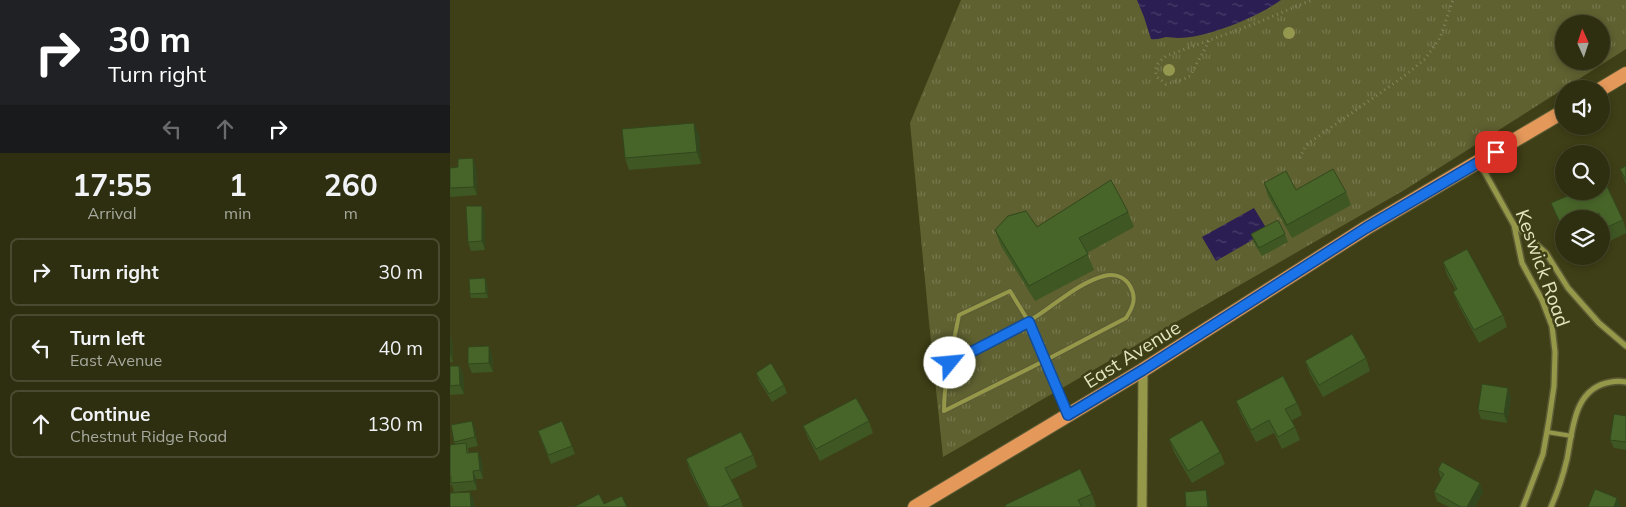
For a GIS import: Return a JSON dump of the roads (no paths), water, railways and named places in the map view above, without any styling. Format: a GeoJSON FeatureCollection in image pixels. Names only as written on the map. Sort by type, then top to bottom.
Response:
{"type":"FeatureCollection","features":[{"type":"Feature","properties":{"kind":"highway"},"geometry":{"type":"LineString","coordinates":[[1610,84],[1626,74]]}},
{"type":"Feature","properties":{"kind":"highway","name":"East Avenue"},"geometry":{"type":"LineString","coordinates":[[915,507],[1143,370],[1366,228],[1555,116]]}},
{"type":"Feature","properties":{"kind":"street","name":"Keswick Road"},"geometry":{"type":"LineString","coordinates":[[1479,162],[1514,225],[1522,262],[1542,300],[1552,326],[1555,352],[1554,386],[1547,432],[1543,454],[1523,507]]}},
{"type":"Feature","properties":{"kind":"street"},"geometry":{"type":"LineString","coordinates":[[1514,225],[1546,253],[1568,288],[1599,323],[1626,346]]}},
{"type":"Feature","properties":{"kind":"street"},"geometry":{"type":"LineString","coordinates":[[1142,507],[1143,370]]}},
{"type":"Feature","properties":{"kind":"street"},"geometry":{"type":"LineString","coordinates":[[1551,507],[1561,484],[1575,416],[1583,397],[1595,387],[1605,383],[1626,382]]}},
{"type":"Feature","properties":{"kind":"lane"},"geometry":{"type":"LineString","coordinates":[[950,363],[1029,322],[1080,287],[1103,276],[1115,274],[1128,281],[1133,292],[1134,305],[1126,318],[1044,361],[944,411],[944,399],[950,363],[959,315],[1010,291],[1029,322],[1044,361],[1068,415]]}},
{"type":"Feature","properties":{"kind":"lane"},"geometry":{"type":"LineString","coordinates":[[1547,432],[1572,436]]}},
{"type":"Feature","properties":{"kind":"water"},"geometry":{"type":"Polygon","coordinates":[[[1137,0],[1281,0],[1259,13],[1217,30],[1190,37],[1151,39],[1137,0]]]}},
{"type":"Feature","properties":{"kind":"water"},"geometry":{"type":"Polygon","coordinates":[[[1254,208],[1268,231],[1216,261],[1202,237],[1254,208]]]}}]}
